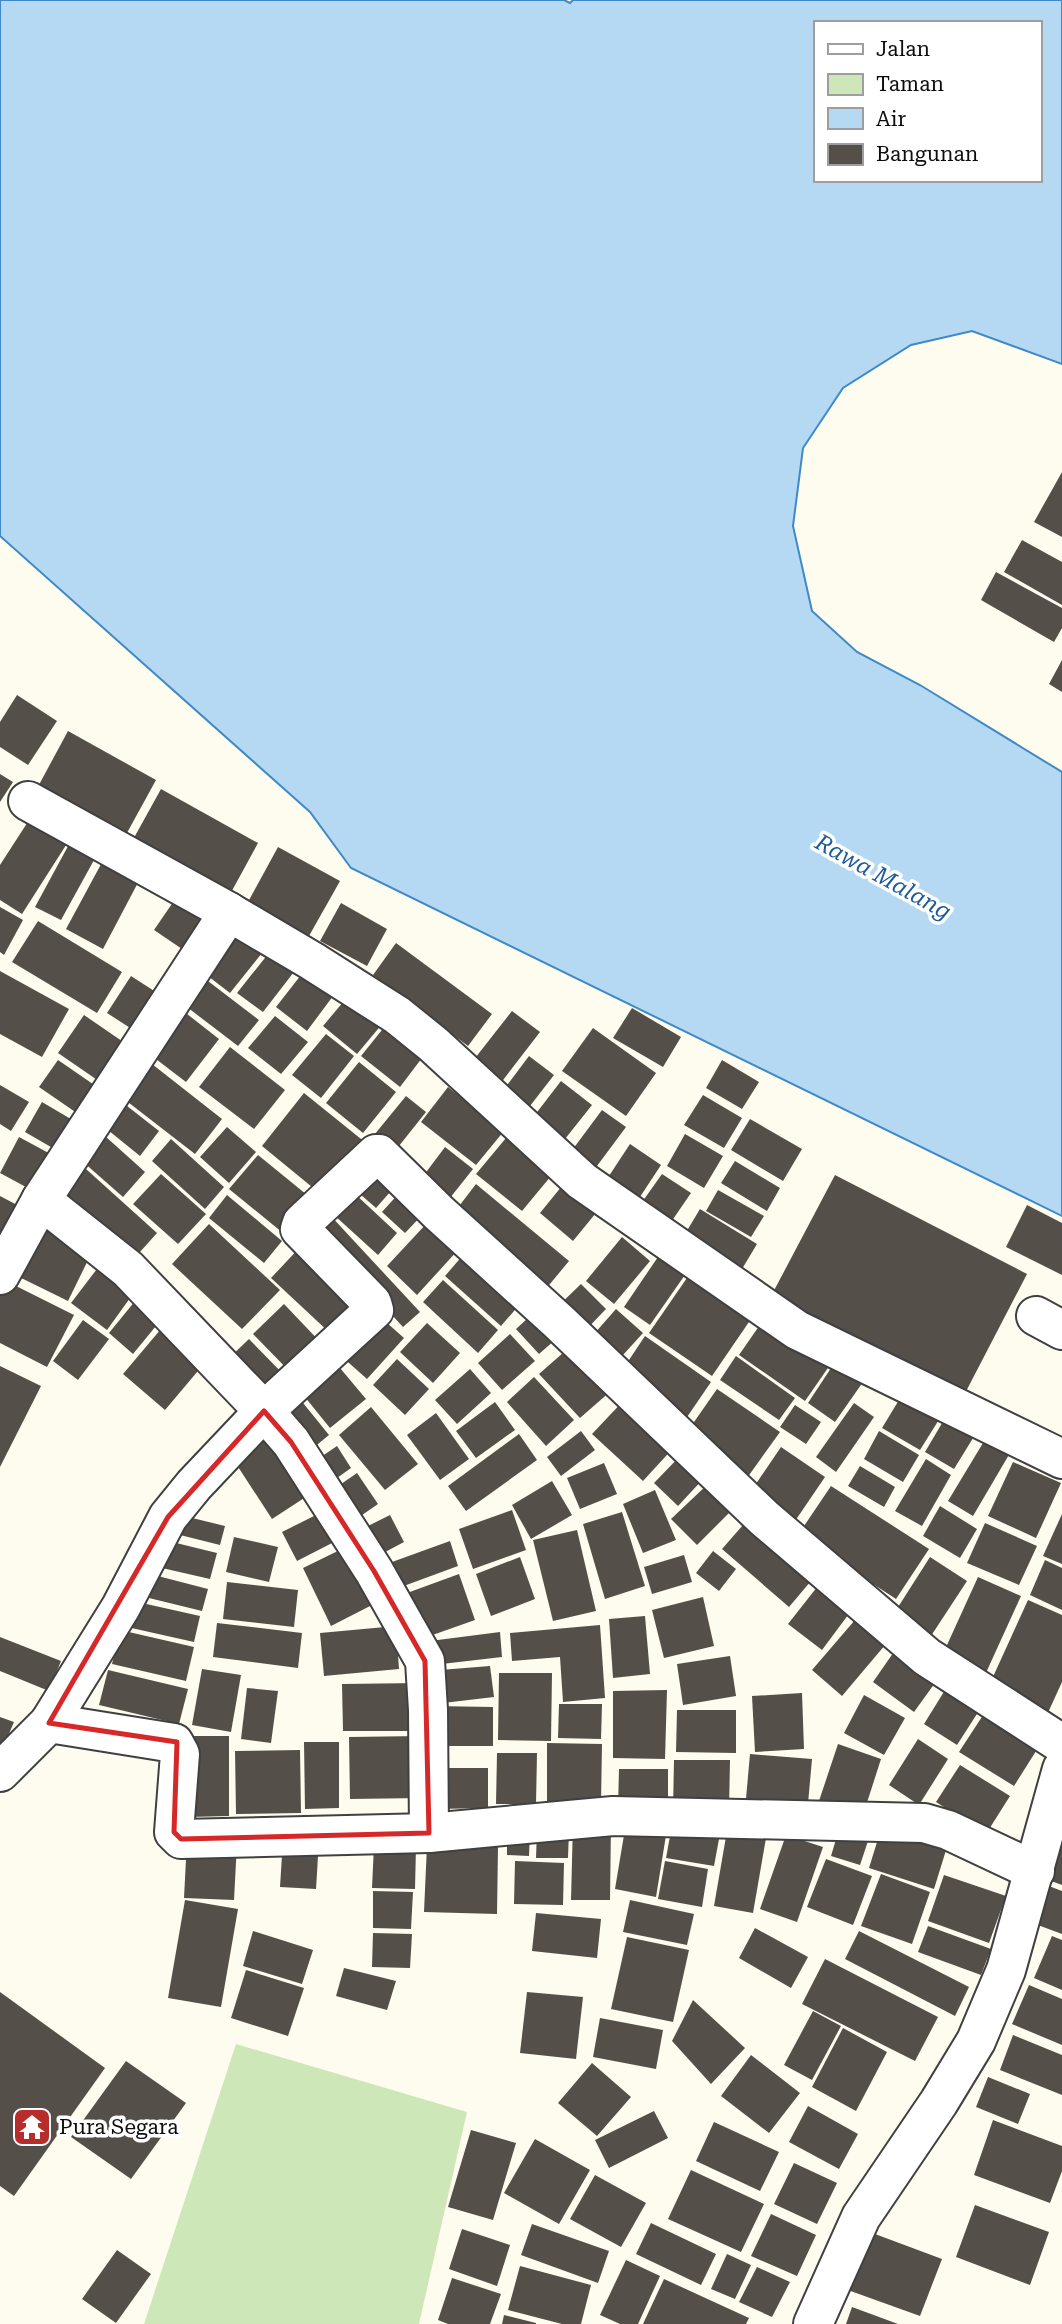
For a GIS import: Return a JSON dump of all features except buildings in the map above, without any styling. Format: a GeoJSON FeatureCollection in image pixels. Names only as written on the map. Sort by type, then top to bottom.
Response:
{"type":"FeatureCollection","features":[{"type":"Feature","properties":{"kind":"street"},"geometry":{"type":"LineString","coordinates":[[28,801],[229,912],[312,961],[412,1026],[582,1181],[797,1330],[1061,1454]]}},
{"type":"Feature","properties":{"kind":"street"},"geometry":{"type":"LineString","coordinates":[[0,1275],[41,1200],[229,912]]}},
{"type":"Feature","properties":{"kind":"street"},"geometry":{"type":"LineString","coordinates":[[0,1772],[49,1723],[121,1606],[168,1517],[194,1485],[264,1411],[374,1310],[372,1303],[300,1228],[302,1223],[373,1155],[379,1154],[756,1511],[927,1657],[1062,1744]]}},
{"type":"Feature","properties":{"kind":"street"},"geometry":{"type":"LineString","coordinates":[[41,1200],[128,1269],[264,1411],[291,1442],[367,1559],[425,1661],[429,1833]]}},
{"type":"Feature","properties":{"kind":"street"},"geometry":{"type":"LineString","coordinates":[[49,1723],[174,1743],[180,1754],[174,1832],[181,1839],[429,1833],[612,1816],[924,1823],[948,1829],[1035,1871]]}},
{"type":"Feature","properties":{"kind":"street"},"geometry":{"type":"LineString","coordinates":[[813,2324],[861,2217],[939,2102],[976,2041],[1006,1970],[1062,1769]]}},
{"type":"Feature","properties":{"kind":"highlighted area"},"geometry":{"type":"Polygon","coordinates":[[[264,1411],[291,1442],[374,1571],[425,1661],[429,1833],[181,1839],[174,1832],[177,1742],[49,1723],[168,1517],[264,1411]]]}},
{"type":"Feature","properties":{"kind":"green space"},"geometry":{"type":"Polygon","coordinates":[[[236,2044],[467,2112],[419,2324],[144,2324],[236,2044]]]}},
{"type":"Feature","properties":{"kind":"water","name":"Rawa Malang"},"geometry":{"type":"Polygon","coordinates":[[[0,0],[564,0],[570,3],[573,0],[1062,0],[1062,364],[972,331],[911,345],[843,388],[803,448],[793,526],[812,611],[857,652],[920,685],[1062,772],[1062,1216],[351,868],[310,812],[0,536],[0,0]]]}},
{"type":"Feature","properties":{"kind":"place","name":"Pura Segara"},"geometry":{"type":"Point","coordinates":[32,2127]}}]}
